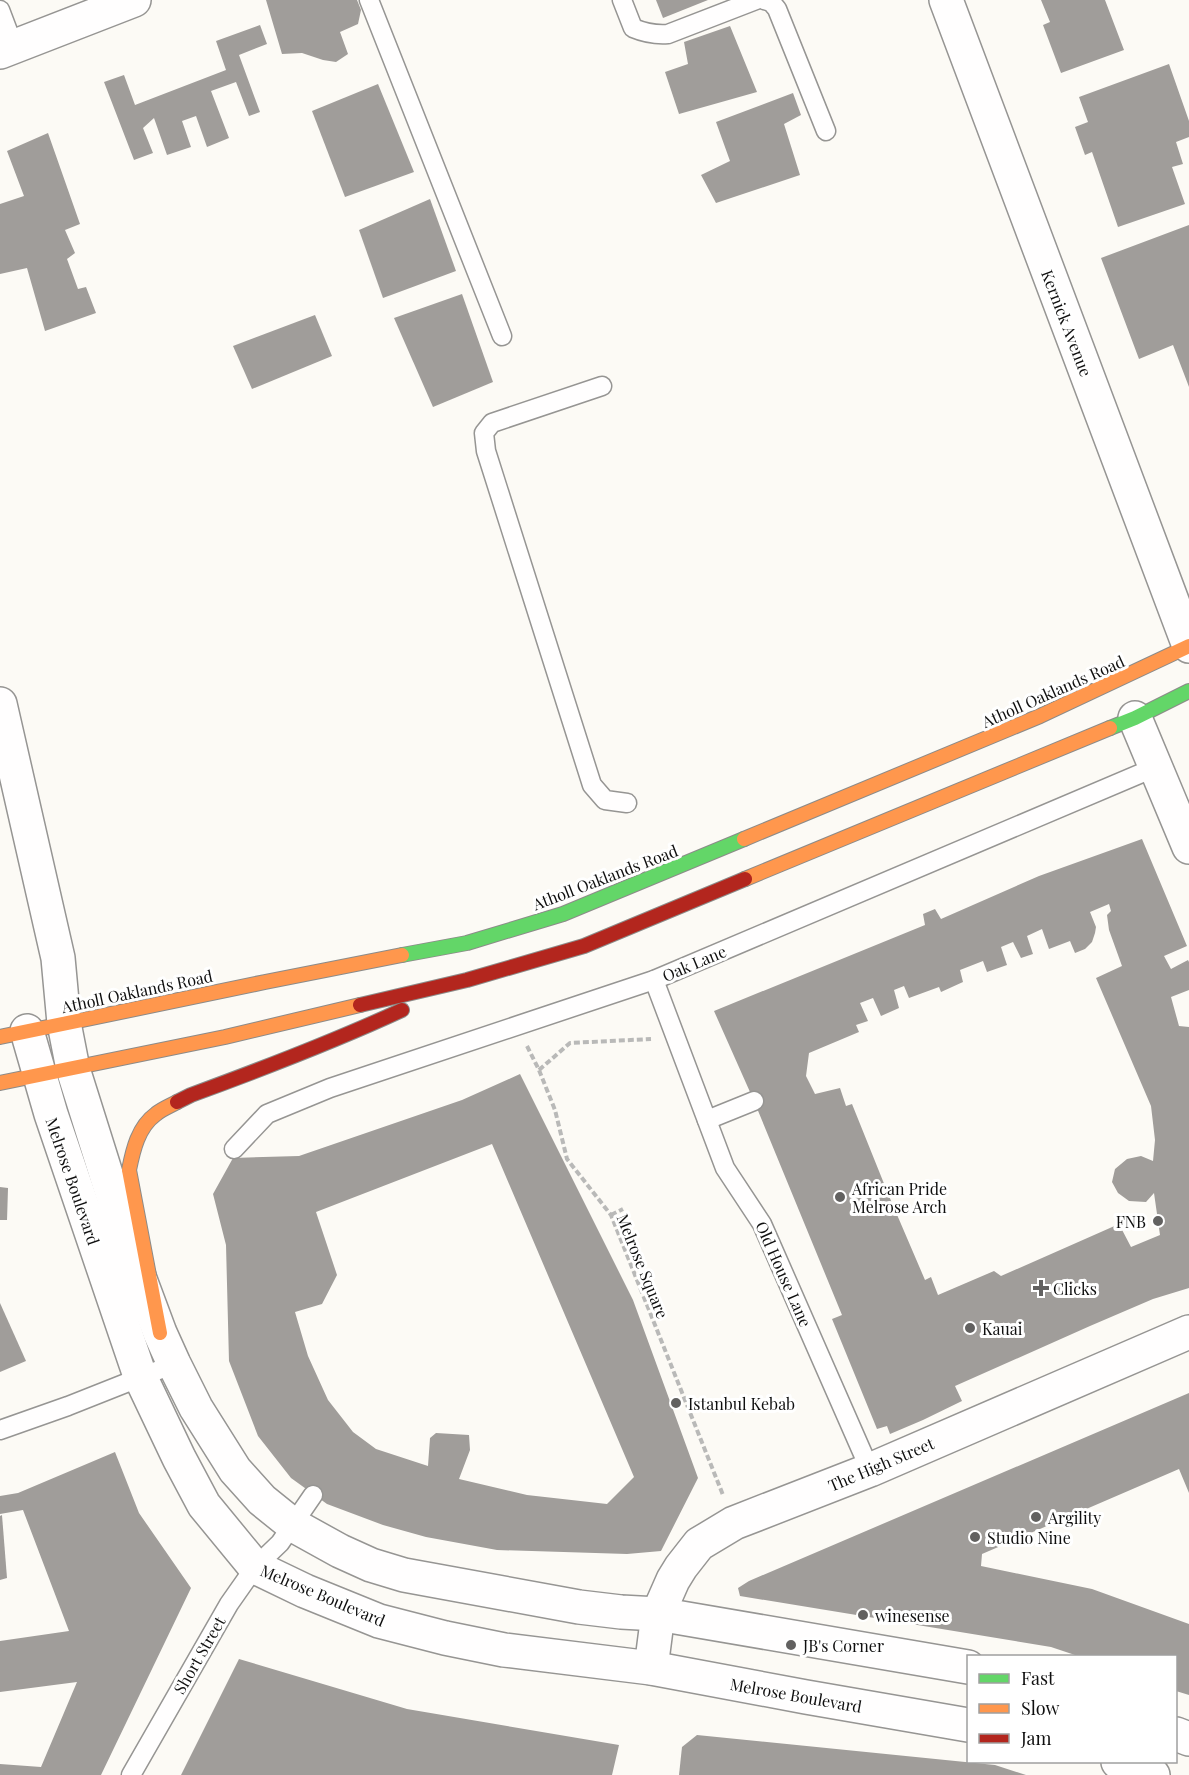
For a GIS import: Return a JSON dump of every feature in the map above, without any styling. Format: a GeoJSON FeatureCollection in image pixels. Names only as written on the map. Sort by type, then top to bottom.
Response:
{"type":"FeatureCollection","features":[{"type":"Feature","properties":{"kind":"street"},"geometry":{"type":"LineString","coordinates":[[7,50],[134,0]]}},
{"type":"Feature","properties":{"kind":"street","name":"Kernick Avenue"},"geometry":{"type":"LineString","coordinates":[[946,0],[1189,646]]}},
{"type":"Feature","properties":{"kind":"street","name":"Atholl Oaklands Road"},"geometry":{"type":"LineString","coordinates":[[14,1034],[467,943],[563,914],[1040,716],[1189,646]]}},
{"type":"Feature","properties":{"kind":"street"},"geometry":{"type":"LineString","coordinates":[[0,1083],[225,1037],[467,980],[584,946],[1135,718],[1189,691]]}},
{"type":"Feature","properties":{"kind":"street","name":"Melrose Boulevard"},"geometry":{"type":"LineString","coordinates":[[0,704],[57,958],[64,1023],[73,1069],[135,1266],[160,1333],[196,1408],[235,1470],[287,1534],[404,1575],[579,1608],[658,1614],[967,1667]]}},
{"type":"Feature","properties":{"kind":"street"},"geometry":{"type":"LineString","coordinates":[[1135,718],[1189,848]]}},
{"type":"Feature","properties":{"kind":"street"},"geometry":{"type":"LineString","coordinates":[[160,1333],[129,1170],[133,1148],[144,1127],[155,1114],[190,1095],[354,1032],[467,980]]}},
{"type":"Feature","properties":{"kind":"street","name":"Melrose Boulevard"},"geometry":{"type":"LineString","coordinates":[[14,1034],[39,1076],[140,1376],[204,1505],[255,1567],[305,1591],[379,1621],[445,1638],[504,1650],[651,1668],[784,1694],[967,1725]]}},
{"type":"Feature","properties":{"kind":"street","name":"The High Street"},"geometry":{"type":"LineString","coordinates":[[651,1668],[658,1614],[673,1580],[699,1544],[734,1523],[870,1470],[1189,1332]]}},
{"type":"Feature","properties":{"kind":"street"},"geometry":{"type":"LineString","coordinates":[[1123,1763],[1153,1775]]}},
{"type":"Feature","properties":{"kind":"lane"},"geometry":{"type":"LineString","coordinates":[[369,0],[502,336]]}},
{"type":"Feature","properties":{"kind":"lane"},"geometry":{"type":"LineString","coordinates":[[622,0],[633,28],[655,35],[668,34],[756,0]]}},
{"type":"Feature","properties":{"kind":"lane"},"geometry":{"type":"LineString","coordinates":[[764,0],[771,2],[777,9],[826,131]]}},
{"type":"Feature","properties":{"kind":"lane"},"geometry":{"type":"LineString","coordinates":[[0,10],[7,50]]}},
{"type":"Feature","properties":{"kind":"lane"},"geometry":{"type":"LineString","coordinates":[[602,386],[492,423],[484,433],[486,451],[592,785],[605,800],[627,803]]}},
{"type":"Feature","properties":{"kind":"lane","name":"Oak Lane"},"geometry":{"type":"LineString","coordinates":[[234,1149],[267,1114],[330,1088],[654,980],[1156,767]]}},
{"type":"Feature","properties":{"kind":"lane","name":"Old House Lane"},"geometry":{"type":"LineString","coordinates":[[654,980],[725,1168],[762,1224],[870,1470]]}},
{"type":"Feature","properties":{"kind":"lane"},"geometry":{"type":"LineString","coordinates":[[707,1120],[754,1101]]}},
{"type":"Feature","properties":{"kind":"lane"},"geometry":{"type":"LineString","coordinates":[[0,1430],[174,1364]]}},
{"type":"Feature","properties":{"kind":"lane","name":"Short Street"},"geometry":{"type":"LineString","coordinates":[[131,1775],[229,1605],[255,1567],[287,1534],[313,1495]]}},
{"type":"Feature","properties":{"kind":"path","name":"Melrose Square"},"geometry":{"type":"LineString","coordinates":[[518,1026],[555,1110],[567,1159],[611,1215],[734,1523]]}},
{"type":"Feature","properties":{"kind":"path"},"geometry":{"type":"LineString","coordinates":[[539,1071],[570,1043],[659,1039],[674,1031]]}},
{"type":"Feature","properties":{"kind":"path"},"geometry":{"type":"LineString","coordinates":[[611,1215],[623,1209]]}},
{"type":"Feature","properties":{"kind":"building"},"geometry":{"type":"Polygon","coordinates":[[[266,0],[357,0],[361,10],[358,24],[340,32],[348,54],[336,62],[302,53],[282,54],[266,0]]]}},
{"type":"Feature","properties":{"kind":"building"},"geometry":{"type":"Polygon","coordinates":[[[656,0],[708,0],[663,18],[656,0]]]}},
{"type":"Feature","properties":{"kind":"building"},"geometry":{"type":"Polygon","coordinates":[[[1041,0],[1105,0],[1124,50],[1061,73],[1043,25],[1050,22],[1041,0]]]}},
{"type":"Feature","properties":{"kind":"building"},"geometry":{"type":"Polygon","coordinates":[[[260,25],[267,44],[239,55],[260,112],[249,116],[236,82],[211,91],[229,138],[207,147],[196,116],[182,121],[191,147],[167,155],[154,118],[143,128],[153,153],[134,160],[104,82],[124,75],[135,105],[226,70],[216,41],[260,25]]]}},
{"type":"Feature","properties":{"kind":"building"},"geometry":{"type":"Polygon","coordinates":[[[730,26],[757,92],[679,114],[665,72],[688,64],[684,42],[730,26]]]}},
{"type":"Feature","properties":{"kind":"building"},"geometry":{"type":"Polygon","coordinates":[[[1169,64],[1189,121],[1189,137],[1176,142],[1183,164],[1172,167],[1185,204],[1118,227],[1092,152],[1085,155],[1075,127],[1088,122],[1079,97],[1169,64]]]}},
{"type":"Feature","properties":{"kind":"building"},"geometry":{"type":"Polygon","coordinates":[[[378,84],[414,172],[345,197],[312,111],[378,84]]]}},
{"type":"Feature","properties":{"kind":"building"},"geometry":{"type":"Polygon","coordinates":[[[793,93],[801,115],[784,124],[800,175],[716,203],[701,175],[730,161],[716,122],[793,93]]]}},
{"type":"Feature","properties":{"kind":"building"},"geometry":{"type":"Polygon","coordinates":[[[48,133],[80,224],[65,230],[75,253],[67,259],[78,289],[86,287],[96,313],[45,331],[27,268],[0,274],[0,204],[24,196],[7,151],[48,133]]]}},
{"type":"Feature","properties":{"kind":"building"},"geometry":{"type":"Polygon","coordinates":[[[430,199],[456,271],[383,298],[359,230],[430,199]]]}},
{"type":"Feature","properties":{"kind":"building"},"geometry":{"type":"Polygon","coordinates":[[[1189,225],[1189,387],[1173,345],[1139,359],[1101,258],[1189,225]]]}},
{"type":"Feature","properties":{"kind":"building"},"geometry":{"type":"Polygon","coordinates":[[[462,294],[493,382],[433,407],[394,318],[462,294]]]}},
{"type":"Feature","properties":{"kind":"building"},"geometry":{"type":"Polygon","coordinates":[[[315,315],[332,356],[252,389],[233,346],[315,315]]]}},
{"type":"Feature","properties":{"kind":"building"},"geometry":{"type":"Polygon","coordinates":[[[1142,839],[1187,946],[1164,956],[1171,969],[1188,960],[1189,962],[1189,990],[1171,997],[1179,1026],[1189,1027],[1189,1288],[1153,1299],[955,1386],[962,1401],[890,1434],[887,1426],[877,1429],[832,1319],[842,1315],[754,1101],[714,1011],[925,925],[923,914],[935,909],[941,919],[1039,876],[1142,839]],[[1109,904],[1090,912],[1096,927],[1092,942],[1085,949],[1075,953],[1070,941],[1049,949],[1042,929],[1027,936],[1033,954],[1021,958],[1013,942],[1001,947],[1007,965],[987,972],[983,961],[960,970],[963,982],[941,992],[939,987],[909,998],[904,986],[894,990],[899,1008],[881,1016],[873,998],[860,1003],[868,1021],[856,1025],[859,1032],[809,1053],[806,1076],[815,1094],[840,1088],[846,1106],[852,1104],[925,1280],[931,1277],[938,1295],[994,1271],[1001,1276],[1119,1224],[1131,1247],[1160,1235],[1154,1193],[1146,1202],[1129,1201],[1118,1193],[1112,1182],[1115,1169],[1127,1159],[1141,1156],[1153,1161],[1155,1140],[1151,1106],[1096,978],[1122,966],[1109,930],[1107,915],[1111,911],[1109,904]]]}},
{"type":"Feature","properties":{"kind":"building"},"geometry":{"type":"Polygon","coordinates":[[[520,1074],[633,1300],[698,1478],[661,1551],[627,1554],[497,1550],[426,1537],[383,1525],[327,1504],[291,1478],[258,1436],[229,1361],[226,1245],[213,1194],[233,1158],[299,1156],[462,1100],[520,1074]],[[492,1144],[316,1212],[337,1275],[322,1304],[295,1312],[308,1356],[328,1400],[353,1432],[376,1449],[428,1466],[430,1438],[436,1433],[469,1435],[470,1450],[459,1479],[527,1495],[607,1504],[634,1477],[492,1144]]]}},
{"type":"Feature","properties":{"kind":"building"},"geometry":{"type":"Polygon","coordinates":[[[0,1187],[8,1188],[7,1220],[0,1220],[0,1187]]]}},
{"type":"Feature","properties":{"kind":"building"},"geometry":{"type":"Polygon","coordinates":[[[0,1303],[26,1361],[0,1372],[0,1303]]]}},
{"type":"Feature","properties":{"kind":"building"},"geometry":{"type":"Polygon","coordinates":[[[1189,1393],[1189,1493],[1179,1469],[982,1554],[981,1566],[1092,1589],[1189,1624],[1189,1695],[1177,1691],[1177,1655],[1075,1655],[1051,1647],[740,1596],[738,1588],[749,1581],[1189,1393]]]}},
{"type":"Feature","properties":{"kind":"building"},"geometry":{"type":"Polygon","coordinates":[[[115,1452],[139,1513],[191,1588],[101,1775],[0,1775],[0,1764],[41,1767],[77,1682],[0,1692],[0,1641],[69,1631],[23,1510],[0,1514],[0,1496],[18,1493],[115,1452]]]}},
{"type":"Feature","properties":{"kind":"building"},"geometry":{"type":"Polygon","coordinates":[[[2,1515],[7,1578],[0,1580],[0,1516],[2,1515]]]}},
{"type":"Feature","properties":{"kind":"building"},"geometry":{"type":"Polygon","coordinates":[[[239,1659],[407,1709],[619,1745],[612,1775],[181,1775],[239,1659]]]}},
{"type":"Feature","properties":{"kind":"building"},"geometry":{"type":"Polygon","coordinates":[[[697,1735],[995,1765],[1026,1775],[679,1775],[682,1747],[697,1735]]]}},
{"type":"Feature","properties":{"kind":"traffic: fast"},"geometry":{"type":"LineString","coordinates":[[1110,728],[1189,691]]}},
{"type":"Feature","properties":{"kind":"traffic: fast"},"geometry":{"type":"LineString","coordinates":[[402,955],[467,943],[563,914],[744,839]]}},
{"type":"Feature","properties":{"kind":"traffic: slow"},"geometry":{"type":"LineString","coordinates":[[744,839],[1040,716],[1189,646]]}},
{"type":"Feature","properties":{"kind":"traffic: slow"},"geometry":{"type":"LineString","coordinates":[[745,879],[1110,728]]}},
{"type":"Feature","properties":{"kind":"traffic: slow"},"geometry":{"type":"LineString","coordinates":[[0,1037],[402,955]]}},
{"type":"Feature","properties":{"kind":"traffic: slow"},"geometry":{"type":"LineString","coordinates":[[0,1083],[225,1037],[360,1005]]}},
{"type":"Feature","properties":{"kind":"traffic: slow"},"geometry":{"type":"LineString","coordinates":[[160,1333],[129,1170],[135,1147],[145,1125],[158,1112],[177,1102]]}},
{"type":"Feature","properties":{"kind":"traffic: jam"},"geometry":{"type":"LineString","coordinates":[[360,1005],[467,980],[584,946],[745,879]]}},
{"type":"Feature","properties":{"kind":"traffic: jam"},"geometry":{"type":"LineString","coordinates":[[177,1102],[324,1044],[402,1010]]}},
{"type":"Feature","properties":{"kind":"place","name":"African Pride Melrose Arch"},"geometry":{"type":"Point","coordinates":[840,1197]}},
{"type":"Feature","properties":{"kind":"place","name":"FNB"},"geometry":{"type":"Point","coordinates":[1158,1221]}},
{"type":"Feature","properties":{"kind":"place","name":"Clicks"},"geometry":{"type":"Point","coordinates":[1041,1288]}},
{"type":"Feature","properties":{"kind":"place","name":"Kauai"},"geometry":{"type":"Point","coordinates":[970,1328]}},
{"type":"Feature","properties":{"kind":"place","name":"Istanbul Kebab"},"geometry":{"type":"Point","coordinates":[676,1403]}},
{"type":"Feature","properties":{"kind":"place","name":"Argility"},"geometry":{"type":"Point","coordinates":[1036,1517]}},
{"type":"Feature","properties":{"kind":"place","name":"Studio Nine"},"geometry":{"type":"Point","coordinates":[975,1537]}},
{"type":"Feature","properties":{"kind":"place","name":"winesense"},"geometry":{"type":"Point","coordinates":[863,1615]}},
{"type":"Feature","properties":{"kind":"place","name":"JB's Corner"},"geometry":{"type":"Point","coordinates":[791,1645]}}]}
